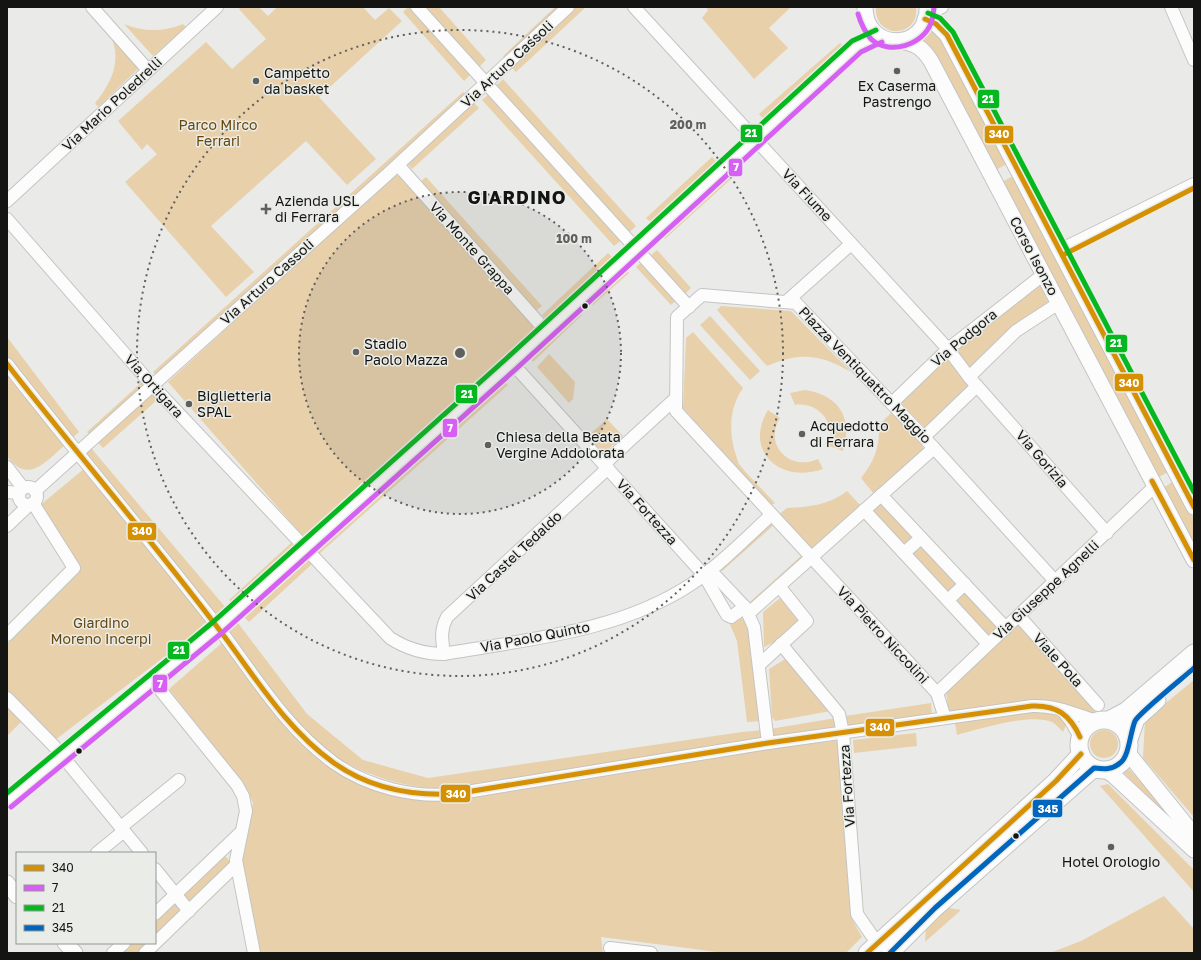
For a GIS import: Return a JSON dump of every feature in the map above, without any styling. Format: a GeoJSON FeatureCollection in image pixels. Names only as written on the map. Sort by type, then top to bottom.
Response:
{"type":"FeatureCollection","features":[{"type":"Feature","properties":{"kind":"main road"},"geometry":{"type":"LineString","coordinates":[[878,950],[1056,781],[1081,746],[1085,728],[1101,715],[1126,711],[1194,653]]}},
{"type":"Feature","properties":{"kind":"main road"},"geometry":{"type":"LineString","coordinates":[[878,950],[935,908],[1099,769],[1118,766],[1128,746],[1134,724],[1140,715],[1194,668]]}},
{"type":"Feature","properties":{"kind":"main road"},"geometry":{"type":"LineString","coordinates":[[1101,715],[1122,727],[1128,746]]}},
{"type":"Feature","properties":{"kind":"main road"},"geometry":{"type":"LineString","coordinates":[[1081,746],[1086,762],[1099,769]]}},
{"type":"Feature","properties":{"kind":"street"},"geometry":{"type":"LineString","coordinates":[[92,7],[148,70]]}},
{"type":"Feature","properties":{"kind":"street","name":"Via Mario Poledrelli"},"geometry":{"type":"LineString","coordinates":[[7,201],[217,7]]}},
{"type":"Feature","properties":{"kind":"street"},"geometry":{"type":"LineString","coordinates":[[416,7],[688,307]]}},
{"type":"Feature","properties":{"kind":"street","name":"Via Arturo Cassoli"},"geometry":{"type":"LineString","coordinates":[[26,491],[76,453],[394,169],[568,7]]}},
{"type":"Feature","properties":{"kind":"street","name":"Via Fiume"},"geometry":{"type":"LineString","coordinates":[[634,7],[948,349],[977,386]]}},
{"type":"Feature","properties":{"kind":"street"},"geometry":{"type":"LineString","coordinates":[[7,802],[218,627],[512,363],[857,46],[874,30],[865,7]]}},
{"type":"Feature","properties":{"kind":"street"},"geometry":{"type":"LineString","coordinates":[[899,41],[916,33],[926,14],[942,7]]}},
{"type":"Feature","properties":{"kind":"street"},"geometry":{"type":"LineString","coordinates":[[1171,7],[1194,60]]}},
{"type":"Feature","properties":{"kind":"street","name":"Corso Isonzo"},"geometry":{"type":"LineString","coordinates":[[926,14],[947,35],[1194,507]]}},
{"type":"Feature","properties":{"kind":"street","name":"Corso Isonzo"},"geometry":{"type":"LineString","coordinates":[[874,30],[889,40],[911,42],[923,48],[931,61],[994,180],[1042,276],[1059,303],[1194,560]]}},
{"type":"Feature","properties":{"kind":"street"},"geometry":{"type":"LineString","coordinates":[[994,180],[1016,168]]}},
{"type":"Feature","properties":{"kind":"street","name":"Via Monte Grappa"},"geometry":{"type":"LineString","coordinates":[[394,169],[546,331]]}},
{"type":"Feature","properties":{"kind":"street"},"geometry":{"type":"LineString","coordinates":[[1061,252],[1194,184]]}},
{"type":"Feature","properties":{"kind":"street"},"geometry":{"type":"LineString","coordinates":[[1061,252],[1194,188]]}},
{"type":"Feature","properties":{"kind":"street","name":"Via Ortigara"},"geometry":{"type":"LineString","coordinates":[[7,220],[152,385],[306,548]]}},
{"type":"Feature","properties":{"kind":"street"},"geometry":{"type":"LineString","coordinates":[[786,302],[851,244]]}},
{"type":"Feature","properties":{"kind":"street","name":"Via Podgora"},"geometry":{"type":"LineString","coordinates":[[892,403],[948,349],[1042,276]]}},
{"type":"Feature","properties":{"kind":"street","name":"Piazza Ventiquattro Maggio"},"geometry":{"type":"LineString","coordinates":[[702,295],[786,302],[796,303],[934,448],[810,558],[676,411],[677,317],[702,295]]}},
{"type":"Feature","properties":{"kind":"street","name":"Via Podgora"},"geometry":{"type":"LineString","coordinates":[[969,377],[1016,332],[1059,303]]}},
{"type":"Feature","properties":{"kind":"street","name":"Via Fortezza"},"geometry":{"type":"LineString","coordinates":[[512,363],[606,466],[707,572],[747,610],[756,635],[768,743]]}},
{"type":"Feature","properties":{"kind":"street"},"geometry":{"type":"LineString","coordinates":[[7,364],[76,453],[218,627],[289,722],[311,744],[335,763],[370,782],[406,792],[440,795],[468,792],[768,743],[1032,706],[1049,706],[1078,713],[1101,715]]}},
{"type":"Feature","properties":{"kind":"street"},"geometry":{"type":"LineString","coordinates":[[924,437],[977,386]]}},
{"type":"Feature","properties":{"kind":"street","name":"Via Gorizia"},"geometry":{"type":"LineString","coordinates":[[977,386],[1107,533]]}},
{"type":"Feature","properties":{"kind":"street","name":"Via Castel Tedaldo"},"geometry":{"type":"LineString","coordinates":[[444,654],[441,633],[447,617],[676,398]]}},
{"type":"Feature","properties":{"kind":"street"},"geometry":{"type":"LineString","coordinates":[[934,448],[1055,581]]}},
{"type":"Feature","properties":{"kind":"street"},"geometry":{"type":"LineString","coordinates":[[7,467],[26,491],[36,498],[7,526]]}},
{"type":"Feature","properties":{"kind":"street"},"geometry":{"type":"LineString","coordinates":[[1155,486],[1178,476]]}},
{"type":"Feature","properties":{"kind":"street","name":"Via Giuseppe Agnelli"},"geometry":{"type":"LineString","coordinates":[[937,693],[1155,486]]}},
{"type":"Feature","properties":{"kind":"street"},"geometry":{"type":"LineString","coordinates":[[7,492],[26,491]]}},
{"type":"Feature","properties":{"kind":"street"},"geometry":{"type":"LineString","coordinates":[[7,635],[74,568],[31,504],[20,501],[26,491]]}},
{"type":"Feature","properties":{"kind":"street"},"geometry":{"type":"LineString","coordinates":[[881,495],[1006,628]]}},
{"type":"Feature","properties":{"kind":"street"},"geometry":{"type":"LineString","coordinates":[[864,510],[988,644]]}},
{"type":"Feature","properties":{"kind":"street","name":"Via Paolo Quinto"},"geometry":{"type":"LineString","coordinates":[[306,548],[390,638],[416,651],[428,654],[444,654],[570,632],[607,622],[664,600],[707,572],[771,515]]}},
{"type":"Feature","properties":{"kind":"street"},"geometry":{"type":"LineString","coordinates":[[904,553],[921,538]]}},
{"type":"Feature","properties":{"kind":"street"},"geometry":{"type":"LineString","coordinates":[[747,610],[779,586],[810,558]]}},
{"type":"Feature","properties":{"kind":"street","name":"Via Pietro Niccolini"},"geometry":{"type":"LineString","coordinates":[[810,558],[937,693],[945,718]]}},
{"type":"Feature","properties":{"kind":"street","name":"Via Fortezza"},"geometry":{"type":"LineString","coordinates":[[707,572],[729,617],[747,610]]}},
{"type":"Feature","properties":{"kind":"street"},"geometry":{"type":"LineString","coordinates":[[948,600],[965,584]]}},
{"type":"Feature","properties":{"kind":"street"},"geometry":{"type":"LineString","coordinates":[[760,664],[807,621],[779,586]]}},
{"type":"Feature","properties":{"kind":"street","name":"Viale Pola"},"geometry":{"type":"LineString","coordinates":[[1019,616],[1101,715]]}},
{"type":"Feature","properties":{"kind":"street","name":"Via Fortezza"},"geometry":{"type":"LineString","coordinates":[[782,644],[839,714],[843,733],[856,914],[878,950]]}},
{"type":"Feature","properties":{"kind":"street"},"geometry":{"type":"LineString","coordinates":[[153,681],[240,790],[243,796],[246,811],[236,854],[236,865],[254,953]]}},
{"type":"Feature","properties":{"kind":"street"},"geometry":{"type":"LineString","coordinates":[[7,698],[62,756],[141,852]]}},
{"type":"Feature","properties":{"kind":"street"},"geometry":{"type":"LineString","coordinates":[[1062,710],[1071,721],[1081,746]]}},
{"type":"Feature","properties":{"kind":"street"},"geometry":{"type":"LineString","coordinates":[[1128,746],[1194,835]]}},
{"type":"Feature","properties":{"kind":"street"},"geometry":{"type":"LineString","coordinates":[[1099,769],[1113,775],[1194,850]]}},
{"type":"Feature","properties":{"kind":"street"},"geometry":{"type":"LineString","coordinates":[[97,852],[179,780]]}},
{"type":"Feature","properties":{"kind":"street"},"geometry":{"type":"LineString","coordinates":[[156,913],[240,833]]}},
{"type":"Feature","properties":{"kind":"street"},"geometry":{"type":"LineString","coordinates":[[156,942],[236,865]]}},
{"type":"Feature","properties":{"kind":"street"},"geometry":{"type":"LineString","coordinates":[[156,870],[189,911]]}},
{"type":"Feature","properties":{"kind":"street"},"geometry":{"type":"LineString","coordinates":[[65,944],[74,953]]}},
{"type":"Feature","properties":{"kind":"street"},"geometry":{"type":"LineString","coordinates":[[113,953],[123,944]]}},
{"type":"Feature","properties":{"kind":"street"},"geometry":{"type":"LineString","coordinates":[[145,953],[154,944]]}},
{"type":"Feature","properties":{"kind":"street"},"geometry":{"type":"LineString","coordinates":[[610,948],[651,953]]}},
{"type":"Feature","properties":{"kind":"green space","name":"Parco Mirco Ferrari"},"geometry":{"type":"Polygon","coordinates":[[[241,7],[259,7],[268,16],[277,7],[363,7],[375,20],[389,8],[402,21],[319,97],[376,159],[347,185],[306,141],[211,226],[254,272],[226,297],[125,182],[157,154],[147,144],[142,150],[118,121],[206,42],[232,69],[266,39],[239,9],[241,7]]]}},
{"type":"Feature","properties":{"kind":"green space"},"geometry":{"type":"Polygon","coordinates":[[[408,7],[414,7],[472,73],[464,81],[403,12],[408,7]]]}},
{"type":"Feature","properties":{"kind":"green space"},"geometry":{"type":"Polygon","coordinates":[[[424,7],[439,7],[486,60],[478,68],[424,7]]]}},
{"type":"Feature","properties":{"kind":"green space"},"geometry":{"type":"Polygon","coordinates":[[[555,7],[566,7],[507,61],[503,56],[555,7]]]}},
{"type":"Feature","properties":{"kind":"green space"},"geometry":{"type":"Polygon","coordinates":[[[570,7],[586,7],[516,72],[509,65],[570,7]]]}},
{"type":"Feature","properties":{"kind":"green space"},"geometry":{"type":"Polygon","coordinates":[[[706,7],[791,7],[769,28],[788,48],[754,79],[702,18],[708,10],[706,7]]]}},
{"type":"Feature","properties":{"kind":"green space"},"geometry":{"type":"Polygon","coordinates":[[[876,7],[916,7],[915,17],[911,25],[905,29],[897,31],[889,30],[882,25],[877,18],[876,7]]]}},
{"type":"Feature","properties":{"kind":"green space"},"geometry":{"type":"Polygon","coordinates":[[[124,24],[146,30],[161,30],[183,24],[186,27],[153,56],[124,24]]]}},
{"type":"Feature","properties":{"kind":"green space"},"geometry":{"type":"Polygon","coordinates":[[[928,28],[942,41],[1010,162],[996,170],[920,40],[928,28]]]}},
{"type":"Feature","properties":{"kind":"green space"},"geometry":{"type":"Polygon","coordinates":[[[111,37],[138,69],[98,107],[95,103],[101,96],[110,80],[115,63],[114,46],[111,37]]]}},
{"type":"Feature","properties":{"kind":"green space"},"geometry":{"type":"Polygon","coordinates":[[[840,43],[848,51],[767,123],[759,114],[840,43]]]}},
{"type":"Feature","properties":{"kind":"green space"},"geometry":{"type":"Polygon","coordinates":[[[861,46],[866,53],[776,135],[771,128],[861,46]]]}},
{"type":"Feature","properties":{"kind":"green space"},"geometry":{"type":"Polygon","coordinates":[[[503,79],[636,226],[627,235],[494,88],[503,79]]]}},
{"type":"Feature","properties":{"kind":"green space"},"geometry":{"type":"Polygon","coordinates":[[[463,92],[469,97],[158,377],[153,372],[463,92]]]}},
{"type":"Feature","properties":{"kind":"green space"},"geometry":{"type":"Polygon","coordinates":[[[491,92],[623,239],[614,246],[482,100],[491,92]]]}},
{"type":"Feature","properties":{"kind":"green space"},"geometry":{"type":"Polygon","coordinates":[[[471,100],[479,108],[412,169],[405,161],[471,100]]]}},
{"type":"Feature","properties":{"kind":"green space"},"geometry":{"type":"Polygon","coordinates":[[[712,157],[720,165],[654,226],[646,218],[712,157]]]}},
{"type":"Feature","properties":{"kind":"green space"},"geometry":{"type":"Polygon","coordinates":[[[724,171],[731,179],[665,239],[658,231],[724,171]]]}},
{"type":"Feature","properties":{"kind":"green space","name":"Stadio Paolo Mazza"},"geometry":{"type":"Polygon","coordinates":[[[393,175],[401,176],[534,322],[533,331],[492,373],[309,543],[168,382],[393,175]]]}},
{"type":"Feature","properties":{"kind":"green space"},"geometry":{"type":"Polygon","coordinates":[[[1015,175],[1172,470],[1157,478],[1002,182],[1015,175]]]}},
{"type":"Feature","properties":{"kind":"green space"},"geometry":{"type":"Polygon","coordinates":[[[426,177],[542,306],[534,312],[419,183],[426,177]]]}},
{"type":"Feature","properties":{"kind":"green space"},"geometry":{"type":"Polygon","coordinates":[[[657,250],[691,288],[684,295],[649,257],[657,250]]]}},
{"type":"Feature","properties":{"kind":"green space"},"geometry":{"type":"Polygon","coordinates":[[[608,253],[616,261],[549,323],[542,315],[608,253]]]}},
{"type":"Feature","properties":{"kind":"green space"},"geometry":{"type":"Polygon","coordinates":[[[644,260],[679,298],[671,305],[636,267],[644,260]]]}},
{"type":"Feature","properties":{"kind":"green space"},"geometry":{"type":"Polygon","coordinates":[[[621,265],[629,273],[593,305],[586,297],[621,265]]]}},
{"type":"Feature","properties":{"kind":"green space"},"geometry":{"type":"Polygon","coordinates":[[[1039,283],[1049,304],[971,368],[954,351],[1039,283]]]}},
{"type":"Feature","properties":{"kind":"green space"},"geometry":{"type":"Polygon","coordinates":[[[721,306],[791,311],[851,372],[820,358],[810,357],[790,358],[767,366],[717,310],[721,306]]]}},
{"type":"Feature","properties":{"kind":"green space"},"geometry":{"type":"Polygon","coordinates":[[[575,307],[582,315],[533,362],[525,353],[575,307]]]}},
{"type":"Feature","properties":{"kind":"green space"},"geometry":{"type":"Polygon","coordinates":[[[710,316],[760,371],[750,380],[700,325],[710,316]]]}},
{"type":"Feature","properties":{"kind":"green space"},"geometry":{"type":"Polygon","coordinates":[[[693,332],[743,388],[735,402],[733,410],[731,433],[734,449],[739,464],[775,503],[770,506],[683,408],[686,338],[693,332]]]}},
{"type":"Feature","properties":{"kind":"green space"},"geometry":{"type":"Polygon","coordinates":[[[7,337],[79,432],[71,439],[7,357],[7,337]]]}},
{"type":"Feature","properties":{"kind":"green space"},"geometry":{"type":"Polygon","coordinates":[[[549,354],[575,382],[573,399],[569,403],[537,367],[549,354]]]}},
{"type":"Feature","properties":{"kind":"green space"},"geometry":{"type":"Polygon","coordinates":[[[946,359],[970,385],[925,428],[901,403],[946,359]]]}},
{"type":"Feature","properties":{"kind":"green space"},"geometry":{"type":"Polygon","coordinates":[[[7,373],[64,446],[43,464],[29,470],[22,469],[15,465],[7,456],[7,373]]]}},
{"type":"Feature","properties":{"kind":"green space"},"geometry":{"type":"Polygon","coordinates":[[[500,377],[508,385],[319,554],[313,548],[500,377]]]}},
{"type":"Feature","properties":{"kind":"green space"},"geometry":{"type":"Polygon","coordinates":[[[142,382],[146,387],[91,436],[87,432],[142,382]]]}},
{"type":"Feature","properties":{"kind":"green space"},"geometry":{"type":"Polygon","coordinates":[[[805,390],[827,397],[841,410],[845,419],[846,429],[846,439],[843,451],[829,446],[831,438],[828,422],[818,410],[803,405],[795,405],[790,393],[805,390]]]}},
{"type":"Feature","properties":{"kind":"green space"},"geometry":{"type":"Polygon","coordinates":[[[149,392],[157,400],[103,448],[96,440],[149,392]]]}},
{"type":"Feature","properties":{"kind":"green space"},"geometry":{"type":"Polygon","coordinates":[[[768,410],[780,418],[776,428],[775,438],[777,446],[782,454],[789,459],[798,462],[808,462],[818,459],[823,469],[807,472],[793,472],[780,468],[770,460],[763,451],[760,439],[761,425],[768,410]]]}},
{"type":"Feature","properties":{"kind":"green space"},"geometry":{"type":"Polygon","coordinates":[[[894,410],[920,439],[924,451],[874,494],[861,478],[873,460],[877,447],[879,425],[894,410]]]}},
{"type":"Feature","properties":{"kind":"green space"},"geometry":{"type":"Polygon","coordinates":[[[607,419],[623,436],[603,454],[587,437],[607,419]]]}},
{"type":"Feature","properties":{"kind":"green space"},"geometry":{"type":"Polygon","coordinates":[[[91,448],[226,608],[216,616],[82,456],[91,448]]]}},
{"type":"Feature","properties":{"kind":"green space","name":"Giardino Moreno Incerpi"},"geometry":{"type":"Polygon","coordinates":[[[85,468],[208,620],[185,641],[55,740],[7,692],[7,644],[79,571],[38,507],[85,468]]]}},
{"type":"Feature","properties":{"kind":"green space"},"geometry":{"type":"Polygon","coordinates":[[[1174,481],[1194,518],[1194,552],[1161,489],[1174,481]]]}},
{"type":"Feature","properties":{"kind":"green space"},"geometry":{"type":"Polygon","coordinates":[[[847,491],[861,506],[810,551],[778,515],[787,508],[811,506],[826,502],[847,491]]]}},
{"type":"Feature","properties":{"kind":"green space"},"geometry":{"type":"Polygon","coordinates":[[[882,502],[914,537],[904,547],[872,511],[882,502]]]}},
{"type":"Feature","properties":{"kind":"green space"},"geometry":{"type":"Polygon","coordinates":[[[770,520],[775,524],[722,571],[718,567],[770,520]]]}},
{"type":"Feature","properties":{"kind":"green space"},"geometry":{"type":"Polygon","coordinates":[[[291,543],[299,551],[237,608],[229,600],[291,543]]]}},
{"type":"Feature","properties":{"kind":"green space"},"geometry":{"type":"Polygon","coordinates":[[[921,545],[959,585],[949,594],[912,555],[921,545]]]}},
{"type":"Feature","properties":{"kind":"green space"},"geometry":{"type":"Polygon","coordinates":[[[802,555],[806,560],[754,606],[750,602],[802,555]]]}},
{"type":"Feature","properties":{"kind":"green space"},"geometry":{"type":"Polygon","coordinates":[[[305,556],[312,564],[249,622],[241,614],[305,556]]]}},
{"type":"Feature","properties":{"kind":"green space"},"geometry":{"type":"Polygon","coordinates":[[[966,591],[999,629],[990,637],[956,600],[966,591]]]}},
{"type":"Feature","properties":{"kind":"green space"},"geometry":{"type":"Polygon","coordinates":[[[780,598],[799,622],[777,641],[764,647],[763,612],[780,598]]]}},
{"type":"Feature","properties":{"kind":"green space"},"geometry":{"type":"Polygon","coordinates":[[[740,615],[747,625],[755,651],[762,721],[747,722],[737,641],[729,622],[740,615]]]}},
{"type":"Feature","properties":{"kind":"green space"},"geometry":{"type":"Polygon","coordinates":[[[1021,620],[1103,713],[1092,717],[1048,700],[1032,700],[949,713],[946,692],[1021,620]]]}},
{"type":"Feature","properties":{"kind":"green space"},"geometry":{"type":"Polygon","coordinates":[[[238,623],[307,714],[363,760],[428,778],[742,732],[764,730],[765,740],[468,787],[433,789],[400,783],[370,774],[342,761],[319,745],[306,733],[281,706],[226,633],[238,623]]]}},
{"type":"Feature","properties":{"kind":"green space"},"geometry":{"type":"Polygon","coordinates":[[[212,636],[217,641],[163,687],[159,681],[212,636]]]}},
{"type":"Feature","properties":{"kind":"green space"},"geometry":{"type":"Polygon","coordinates":[[[223,642],[306,746],[391,793],[417,800],[465,799],[774,748],[841,740],[852,919],[862,937],[846,953],[725,953],[601,937],[603,953],[257,953],[239,862],[253,803],[245,786],[169,689],[223,642]]]}},
{"type":"Feature","properties":{"kind":"green space"},"geometry":{"type":"Polygon","coordinates":[[[787,658],[831,711],[775,721],[772,717],[769,669],[787,658]]]}},
{"type":"Feature","properties":{"kind":"green space"},"geometry":{"type":"Polygon","coordinates":[[[1194,680],[1194,817],[1143,758],[1145,720],[1194,680]]]}},
{"type":"Feature","properties":{"kind":"green space"},"geometry":{"type":"Polygon","coordinates":[[[153,687],[156,691],[72,760],[69,756],[153,687]]]}},
{"type":"Feature","properties":{"kind":"green space"},"geometry":{"type":"Polygon","coordinates":[[[931,703],[932,714],[847,728],[845,716],[931,703]]]}},
{"type":"Feature","properties":{"kind":"green space"},"geometry":{"type":"Polygon","coordinates":[[[7,707],[21,722],[7,736],[7,707]]]}},
{"type":"Feature","properties":{"kind":"green space"},"geometry":{"type":"Polygon","coordinates":[[[1039,711],[1057,713],[1067,723],[1063,732],[1052,722],[1031,719],[1004,723],[957,735],[955,723],[1039,711]]]}},
{"type":"Feature","properties":{"kind":"green space"},"geometry":{"type":"Polygon","coordinates":[[[836,718],[838,728],[772,739],[770,729],[836,718]]]}},
{"type":"Feature","properties":{"kind":"green space"},"geometry":{"type":"Polygon","coordinates":[[[1104,730],[1110,731],[1114,734],[1117,738],[1117,750],[1114,754],[1110,757],[1104,758],[1098,757],[1094,754],[1091,750],[1090,744],[1091,738],[1094,734],[1098,731],[1104,730]]]}},
{"type":"Feature","properties":{"kind":"green space"},"geometry":{"type":"Polygon","coordinates":[[[916,733],[917,746],[854,753],[853,740],[916,733]]]}},
{"type":"Feature","properties":{"kind":"green space"},"geometry":{"type":"Polygon","coordinates":[[[54,754],[57,757],[7,799],[7,793],[54,754]]]}},
{"type":"Feature","properties":{"kind":"green space"},"geometry":{"type":"Polygon","coordinates":[[[62,761],[65,764],[7,811],[7,806],[62,761]]]}},
{"type":"Feature","properties":{"kind":"green space"},"geometry":{"type":"Polygon","coordinates":[[[1129,769],[1194,841],[1194,843],[1124,773],[1129,769]]]}},
{"type":"Feature","properties":{"kind":"green space"},"geometry":{"type":"Polygon","coordinates":[[[1108,784],[1194,870],[1194,892],[1100,786],[1108,784]]]}},
{"type":"Feature","properties":{"kind":"green space"},"geometry":{"type":"Polygon","coordinates":[[[222,853],[233,864],[190,905],[180,894],[222,853]]]}},
{"type":"Feature","properties":{"kind":"green space"},"geometry":{"type":"Polygon","coordinates":[[[1164,896],[1194,929],[1194,953],[1050,953],[1081,941],[1164,896]]]}},
{"type":"Feature","properties":{"kind":"green space"},"geometry":{"type":"Polygon","coordinates":[[[173,900],[184,912],[156,938],[156,916],[173,900]]]}},
{"type":"Feature","properties":{"kind":"green space"},"geometry":{"type":"Polygon","coordinates":[[[949,908],[961,910],[925,942],[926,928],[949,908]]]}},
{"type":"Feature","properties":{"kind":"green space"},"geometry":{"type":"Polygon","coordinates":[[[127,944],[150,944],[141,953],[118,953],[127,944]]]}},
{"type":"Feature","properties":{"kind":"transit line","name":"7"},"geometry":{"type":"LineString","coordinates":[[858,14],[866,33],[871,39],[878,44],[887,47],[896,47],[905,46],[913,42],[927,31],[933,18],[934,8]]}},
{"type":"Feature","properties":{"kind":"transit line","name":"21"},"geometry":{"type":"LineString","coordinates":[[928,13],[940,18],[953,32],[1194,492]]}},
{"type":"Feature","properties":{"kind":"transit line","name":"340"},"geometry":{"type":"LineString","coordinates":[[925,19],[936,24],[947,35],[1194,507]]}},
{"type":"Feature","properties":{"kind":"transit line","name":"21"},"geometry":{"type":"LineString","coordinates":[[7,793],[213,622],[507,358],[852,41],[876,30]]}},
{"type":"Feature","properties":{"kind":"transit line","name":"7"},"geometry":{"type":"LineString","coordinates":[[11,807],[223,632],[517,368],[861,52],[882,42]]}},
{"type":"Feature","properties":{"kind":"transit line","name":"340"},"geometry":{"type":"LineString","coordinates":[[1063,255],[1194,188]]}},
{"type":"Feature","properties":{"kind":"transit line","name":"340"},"geometry":{"type":"LineString","coordinates":[[7,364],[186,587],[268,696],[298,732],[315,748],[347,772],[376,784],[391,789],[422,794],[454,794],[768,743],[1032,706],[1049,707],[1062,713],[1072,723],[1080,737]]}},
{"type":"Feature","properties":{"kind":"transit line","name":"340"},"geometry":{"type":"LineString","coordinates":[[1152,481],[1194,560]]}},
{"type":"Feature","properties":{"kind":"transit line","name":"345"},"geometry":{"type":"LineString","coordinates":[[890,953],[935,908],[1094,768],[1111,768],[1120,763],[1125,756],[1133,726],[1138,717],[1194,668]]}},
{"type":"Feature","properties":{"kind":"transit line","name":"340"},"geometry":{"type":"LineString","coordinates":[[867,953],[1056,781],[1081,754]]}},
{"type":"Feature","properties":{"kind":"place","name":"Ex Caserma Pastrengo"},"geometry":{"type":"Point","coordinates":[897,71]}},
{"type":"Feature","properties":{"kind":"place","name":"Campetto da basket"},"geometry":{"type":"Point","coordinates":[256,81]}},
{"type":"Feature","properties":{"kind":"place","name":"Azienda USL di Ferrara"},"geometry":{"type":"Point","coordinates":[266,209]}},
{"type":"Feature","properties":{"kind":"place","name":"Stadio Paolo Mazza"},"geometry":{"type":"Point","coordinates":[356,352]}},
{"type":"Feature","properties":{"kind":"place","name":"Biglietteria SPAL"},"geometry":{"type":"Point","coordinates":[189,404]}},
{"type":"Feature","properties":{"kind":"place","name":"Acquedotto di Ferrara"},"geometry":{"type":"Point","coordinates":[802,434]}},
{"type":"Feature","properties":{"kind":"place","name":"Chiesa della Beata Vergine Addolorata"},"geometry":{"type":"Point","coordinates":[488,445]}},
{"type":"Feature","properties":{"kind":"place","name":"Hotel Orologio"},"geometry":{"type":"Point","coordinates":[1111,847]}},
{"type":"Feature","properties":{"kind":"district","name":"GIARDINO"},"geometry":{"type":"Point","coordinates":[517,198]}}]}
